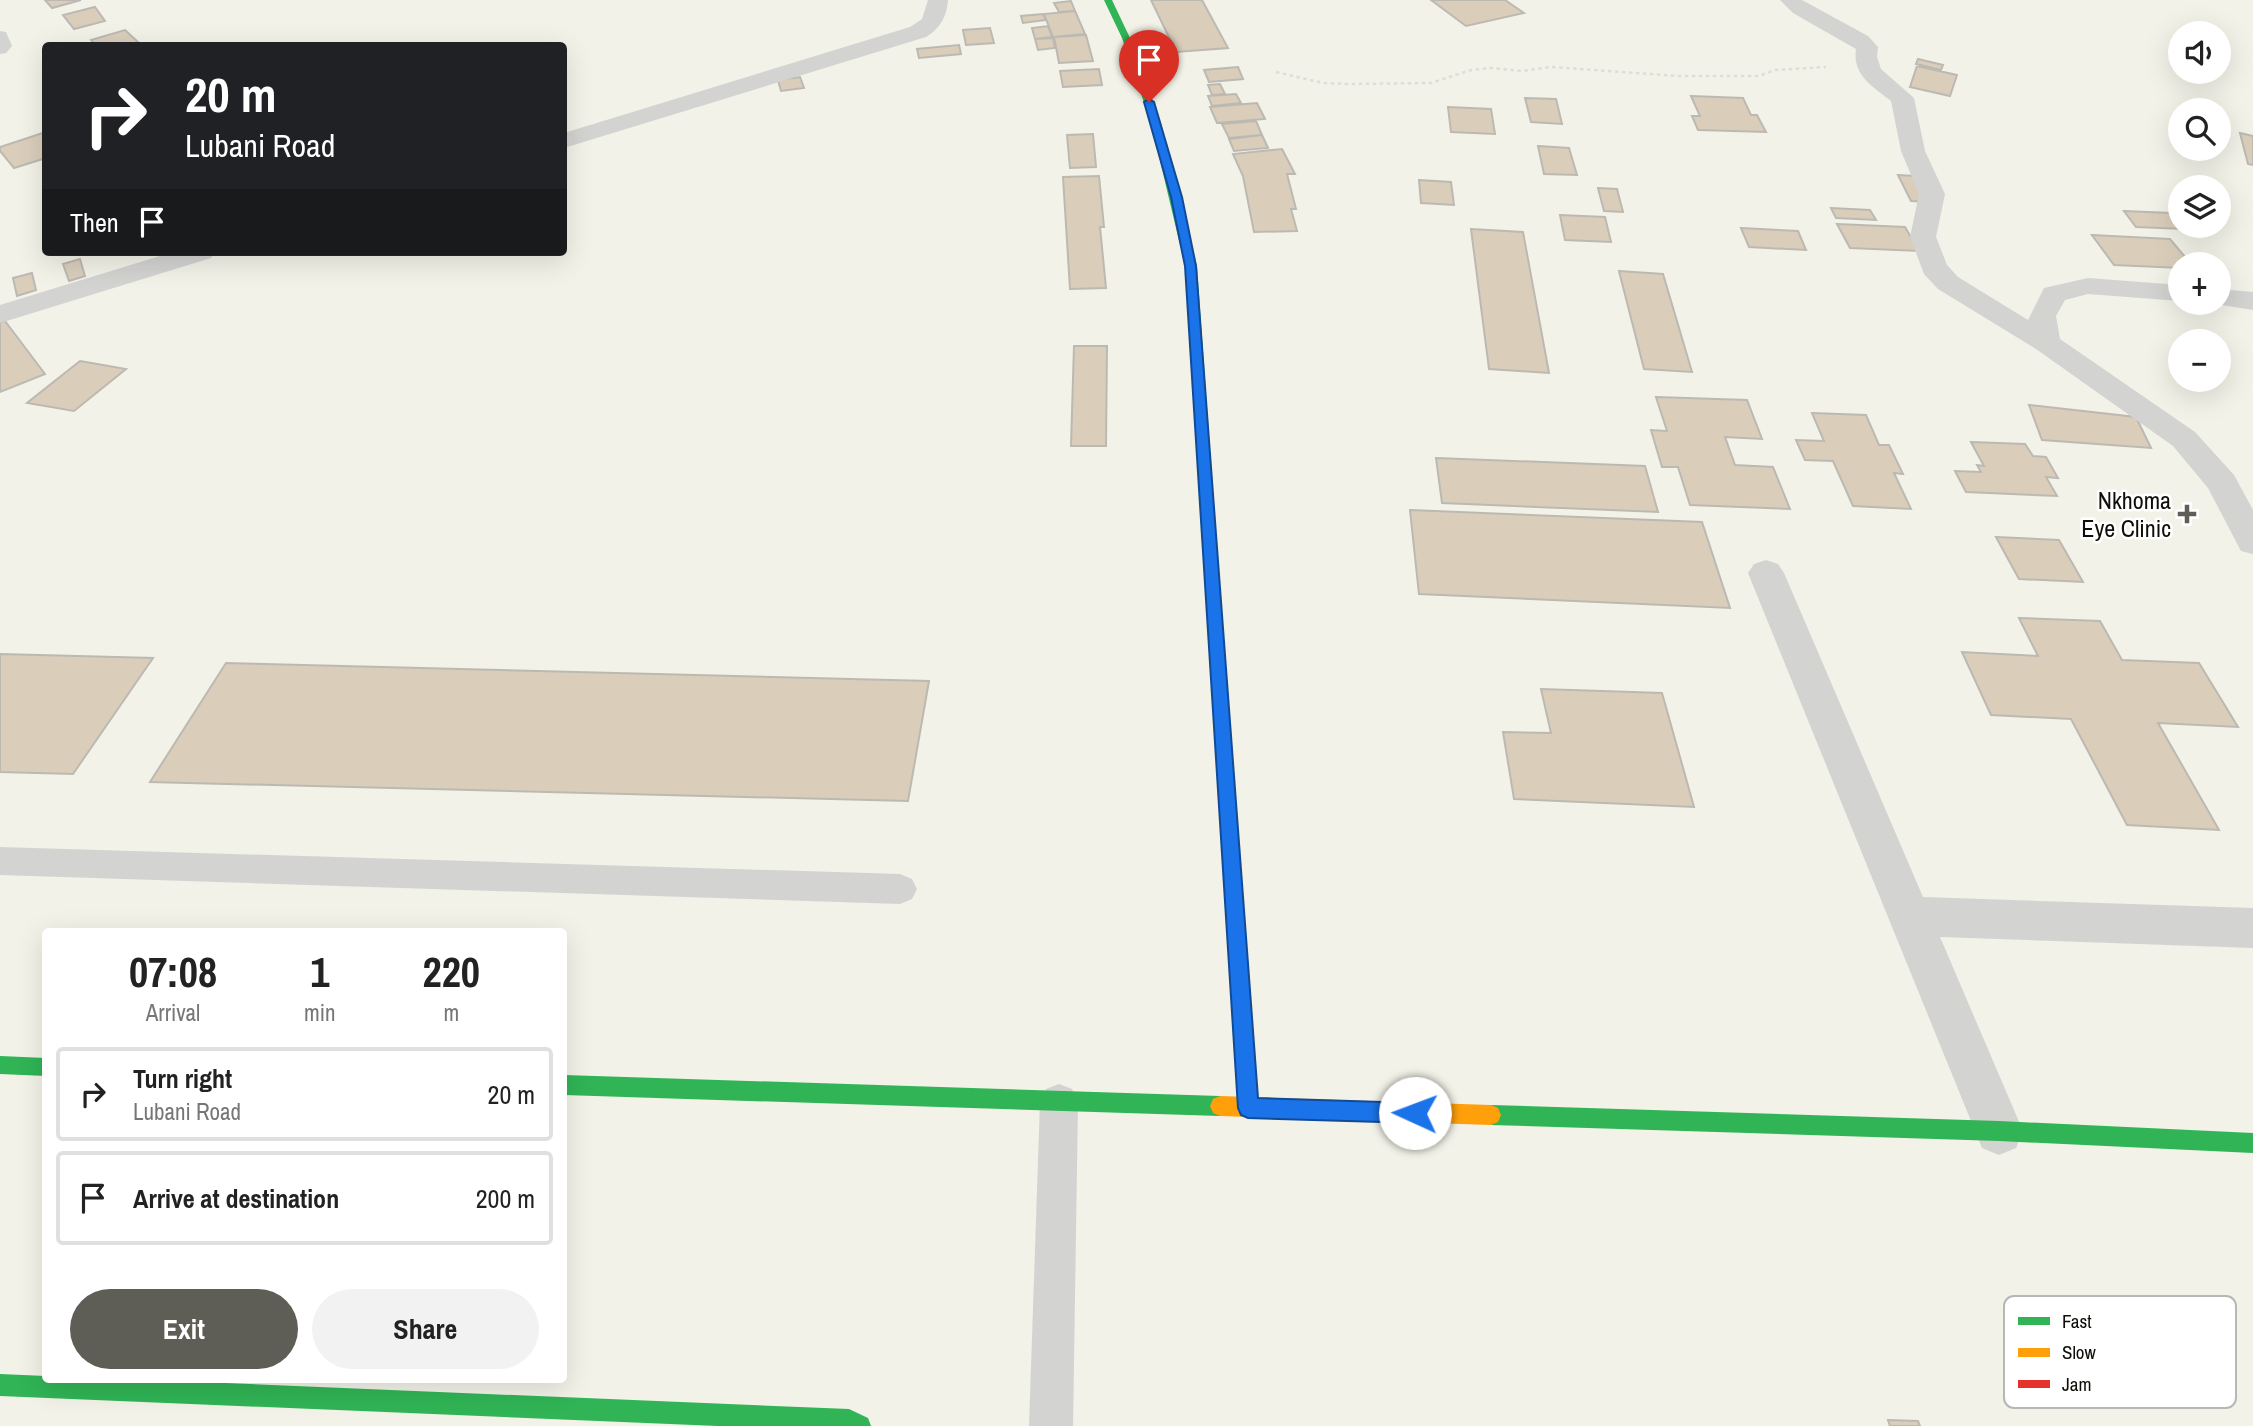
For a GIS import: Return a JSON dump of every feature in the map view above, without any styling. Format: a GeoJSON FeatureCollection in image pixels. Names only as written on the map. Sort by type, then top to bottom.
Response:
{"type":"FeatureCollection","features":[{"type":"Feature","properties":{"kind":"main road"},"geometry":{"type":"LineString","coordinates":[[1108,0],[1126,38],[1156,123],[1191,266],[1248,1108]]}},
{"type":"Feature","properties":{"kind":"main road"},"geometry":{"type":"LineString","coordinates":[[0,1065],[42,1067]]}},
{"type":"Feature","properties":{"kind":"main road"},"geometry":{"type":"LineString","coordinates":[[567,1085],[1999,1130],[2253,1143]]}},
{"type":"Feature","properties":{"kind":"main road"},"geometry":{"type":"LineString","coordinates":[[0,1385],[849,1420],[860,1426]]}},
{"type":"Feature","properties":{"kind":"street"},"geometry":{"type":"LineString","coordinates":[[567,140],[918,32],[930,25],[938,0]]}},
{"type":"Feature","properties":{"kind":"street"},"geometry":{"type":"LineString","coordinates":[[1790,0],[1800,9],[1867,47],[1864,57],[1869,72],[1875,80],[1902,98],[1913,151],[1932,194],[1923,237],[1934,268],[1958,290],[2046,343],[2184,439],[2222,483],[2253,542]]}},
{"type":"Feature","properties":{"kind":"street"},"geometry":{"type":"LineString","coordinates":[[0,314],[188,256]]}},
{"type":"Feature","properties":{"kind":"street"},"geometry":{"type":"LineString","coordinates":[[2046,343],[2042,316],[2054,294],[2088,286],[2168,292]]}},
{"type":"Feature","properties":{"kind":"street"},"geometry":{"type":"LineString","coordinates":[[2231,298],[2253,301]]}},
{"type":"Feature","properties":{"kind":"street"},"geometry":{"type":"LineString","coordinates":[[1766,573],[1999,1130]]}},
{"type":"Feature","properties":{"kind":"street"},"geometry":{"type":"LineString","coordinates":[[1908,916],[2253,928]]}},
{"type":"Feature","properties":{"kind":"lane"},"geometry":{"type":"LineString","coordinates":[[0,36],[3,47],[0,49]]}},
{"type":"Feature","properties":{"kind":"lane"},"geometry":{"type":"LineString","coordinates":[[0,860],[900,889]]}},
{"type":"Feature","properties":{"kind":"lane"},"geometry":{"type":"LineString","coordinates":[[1051,1426],[1059,1102]]}},
{"type":"Feature","properties":{"kind":"path"},"geometry":{"type":"LineString","coordinates":[[1276,72],[1323,83],[1347,84],[1431,83],[1471,70],[1492,68],[1522,71],[1551,67],[1679,76],[1759,76],[1775,70],[1822,68],[1864,57]]}},
{"type":"Feature","properties":{"kind":"building"},"geometry":{"type":"Polygon","coordinates":[[[45,0],[81,0],[52,8],[45,0]]]}},
{"type":"Feature","properties":{"kind":"building"},"geometry":{"type":"Polygon","coordinates":[[[1151,0],[1202,0],[1228,48],[1176,52],[1151,0]]]}},
{"type":"Feature","properties":{"kind":"building"},"geometry":{"type":"Polygon","coordinates":[[[1431,0],[1505,0],[1524,13],[1466,26],[1431,0]]]}},
{"type":"Feature","properties":{"kind":"building"},"geometry":{"type":"Polygon","coordinates":[[[1071,1],[1075,11],[1059,12],[1054,3],[1071,1]]]}},
{"type":"Feature","properties":{"kind":"building"},"geometry":{"type":"Polygon","coordinates":[[[95,7],[105,21],[74,29],[63,15],[95,7]]]}},
{"type":"Feature","properties":{"kind":"building"},"geometry":{"type":"Polygon","coordinates":[[[1075,11],[1085,34],[1053,37],[1044,14],[1075,11]]]}},
{"type":"Feature","properties":{"kind":"building"},"geometry":{"type":"Polygon","coordinates":[[[1043,14],[1046,20],[1023,23],[1021,16],[1043,14]]]}},
{"type":"Feature","properties":{"kind":"building"},"geometry":{"type":"Polygon","coordinates":[[[1048,26],[1052,37],[1035,39],[1032,28],[1048,26]]]}},
{"type":"Feature","properties":{"kind":"building"},"geometry":{"type":"Polygon","coordinates":[[[990,28],[994,43],[966,45],[963,30],[990,28]]]}},
{"type":"Feature","properties":{"kind":"building"},"geometry":{"type":"Polygon","coordinates":[[[125,30],[138,42],[93,42],[91,40],[125,30]]]}},
{"type":"Feature","properties":{"kind":"building"},"geometry":{"type":"Polygon","coordinates":[[[1086,35],[1093,61],[1059,63],[1054,37],[1086,35]]]}},
{"type":"Feature","properties":{"kind":"building"},"geometry":{"type":"Polygon","coordinates":[[[1053,38],[1055,48],[1038,50],[1035,39],[1053,38]]]}},
{"type":"Feature","properties":{"kind":"building"},"geometry":{"type":"Polygon","coordinates":[[[959,45],[961,54],[919,58],[917,49],[959,45]]]}},
{"type":"Feature","properties":{"kind":"building"},"geometry":{"type":"Polygon","coordinates":[[[1918,59],[1943,65],[1941,70],[1916,64],[1918,59]]]}},
{"type":"Feature","properties":{"kind":"building"},"geometry":{"type":"Polygon","coordinates":[[[1917,66],[1957,75],[1950,96],[1910,87],[1917,66]]]}},
{"type":"Feature","properties":{"kind":"building"},"geometry":{"type":"Polygon","coordinates":[[[1238,67],[1243,79],[1209,82],[1204,70],[1238,67]]]}},
{"type":"Feature","properties":{"kind":"building"},"geometry":{"type":"Polygon","coordinates":[[[1099,69],[1102,85],[1063,87],[1060,71],[1099,69]]]}},
{"type":"Feature","properties":{"kind":"building"},"geometry":{"type":"Polygon","coordinates":[[[800,77],[804,88],[781,91],[778,80],[800,77]]]}},
{"type":"Feature","properties":{"kind":"building"},"geometry":{"type":"Polygon","coordinates":[[[1220,84],[1225,94],[1212,95],[1208,85],[1220,84]]]}},
{"type":"Feature","properties":{"kind":"building"},"geometry":{"type":"Polygon","coordinates":[[[1236,94],[1241,103],[1212,106],[1208,96],[1236,94]]]}},
{"type":"Feature","properties":{"kind":"building"},"geometry":{"type":"Polygon","coordinates":[[[1691,96],[1743,98],[1751,115],[1757,115],[1766,132],[1698,130],[1692,116],[1700,116],[1691,96]]]}},
{"type":"Feature","properties":{"kind":"building"},"geometry":{"type":"Polygon","coordinates":[[[1525,98],[1556,99],[1562,124],[1531,122],[1525,98]]]}},
{"type":"Feature","properties":{"kind":"building"},"geometry":{"type":"Polygon","coordinates":[[[1257,103],[1265,119],[1217,123],[1210,107],[1257,103]]]}},
{"type":"Feature","properties":{"kind":"building"},"geometry":{"type":"Polygon","coordinates":[[[1448,107],[1491,109],[1495,134],[1451,132],[1448,107]]]}},
{"type":"Feature","properties":{"kind":"building"},"geometry":{"type":"Polygon","coordinates":[[[1256,121],[1262,135],[1229,138],[1222,124],[1256,121]]]}},
{"type":"Feature","properties":{"kind":"building"},"geometry":{"type":"Polygon","coordinates":[[[42,133],[42,159],[14,168],[0,151],[0,147],[42,133]]]}},
{"type":"Feature","properties":{"kind":"building"},"geometry":{"type":"Polygon","coordinates":[[[2240,133],[2253,136],[2253,165],[2248,164],[2240,133]]]}},
{"type":"Feature","properties":{"kind":"building"},"geometry":{"type":"Polygon","coordinates":[[[1093,134],[1096,167],[1070,168],[1067,135],[1093,134]]]}},
{"type":"Feature","properties":{"kind":"building"},"geometry":{"type":"Polygon","coordinates":[[[1262,135],[1268,148],[1234,151],[1229,139],[1262,135]]]}},
{"type":"Feature","properties":{"kind":"building"},"geometry":{"type":"Polygon","coordinates":[[[1538,146],[1569,148],[1577,175],[1544,174],[1538,146]]]}},
{"type":"Feature","properties":{"kind":"building"},"geometry":{"type":"Polygon","coordinates":[[[1282,149],[1295,174],[1287,174],[1296,209],[1291,209],[1297,231],[1254,232],[1243,176],[1233,154],[1282,149]]]}},
{"type":"Feature","properties":{"kind":"building"},"geometry":{"type":"Polygon","coordinates":[[[1898,175],[1915,176],[1928,202],[1911,201],[1898,175]]]}},
{"type":"Feature","properties":{"kind":"building"},"geometry":{"type":"Polygon","coordinates":[[[1099,176],[1104,227],[1100,227],[1106,288],[1070,289],[1063,177],[1099,176]]]}},
{"type":"Feature","properties":{"kind":"building"},"geometry":{"type":"Polygon","coordinates":[[[1419,180],[1451,182],[1454,205],[1421,203],[1419,180]]]}},
{"type":"Feature","properties":{"kind":"building"},"geometry":{"type":"Polygon","coordinates":[[[1598,188],[1617,189],[1623,212],[1604,211],[1598,188]]]}},
{"type":"Feature","properties":{"kind":"building"},"geometry":{"type":"Polygon","coordinates":[[[1831,208],[1870,210],[1876,220],[1836,218],[1831,208]]]}},
{"type":"Feature","properties":{"kind":"building"},"geometry":{"type":"Polygon","coordinates":[[[2124,211],[2168,213],[2168,228],[2136,227],[2124,211]]]}},
{"type":"Feature","properties":{"kind":"building"},"geometry":{"type":"Polygon","coordinates":[[[1560,215],[1605,217],[1611,242],[1565,240],[1560,215]]]}},
{"type":"Feature","properties":{"kind":"building"},"geometry":{"type":"Polygon","coordinates":[[[1837,224],[1905,227],[1919,251],[1850,248],[1837,224]]]}},
{"type":"Feature","properties":{"kind":"building"},"geometry":{"type":"Polygon","coordinates":[[[1741,228],[1798,231],[1806,250],[1749,247],[1741,228]]]}},
{"type":"Feature","properties":{"kind":"building"},"geometry":{"type":"Polygon","coordinates":[[[1471,229],[1523,232],[1549,373],[1489,369],[1471,229]]]}},
{"type":"Feature","properties":{"kind":"building"},"geometry":{"type":"Polygon","coordinates":[[[2092,235],[2170,239],[2181,252],[2168,252],[2168,267],[2114,265],[2092,235]]]}},
{"type":"Feature","properties":{"kind":"building"},"geometry":{"type":"Polygon","coordinates":[[[80,259],[85,276],[69,281],[63,264],[80,259]]]}},
{"type":"Feature","properties":{"kind":"building"},"geometry":{"type":"Polygon","coordinates":[[[1619,271],[1663,274],[1692,372],[1644,369],[1619,271]]]}},
{"type":"Feature","properties":{"kind":"building"},"geometry":{"type":"Polygon","coordinates":[[[32,273],[36,290],[17,296],[13,278],[32,273]]]}},
{"type":"Feature","properties":{"kind":"building"},"geometry":{"type":"Polygon","coordinates":[[[5,321],[45,374],[0,392],[0,322],[5,321]]]}},
{"type":"Feature","properties":{"kind":"building"},"geometry":{"type":"Polygon","coordinates":[[[1074,346],[1107,346],[1106,446],[1071,446],[1074,346]]]}},
{"type":"Feature","properties":{"kind":"building"},"geometry":{"type":"Polygon","coordinates":[[[80,361],[126,369],[74,411],[27,403],[80,361]]]}},
{"type":"Feature","properties":{"kind":"building"},"geometry":{"type":"Polygon","coordinates":[[[1656,397],[1747,400],[1762,439],[1725,437],[1735,465],[1773,467],[1790,509],[1690,505],[1678,467],[1662,467],[1651,430],[1667,431],[1656,397]]]}},
{"type":"Feature","properties":{"kind":"building"},"geometry":{"type":"Polygon","coordinates":[[[2029,405],[2136,417],[2151,448],[2042,440],[2029,405]]]}},
{"type":"Feature","properties":{"kind":"building"},"geometry":{"type":"Polygon","coordinates":[[[1812,413],[1866,415],[1879,445],[1889,445],[1903,474],[1894,473],[1911,509],[1853,506],[1833,461],[1805,460],[1796,440],[1824,441],[1812,413]]]}},
{"type":"Feature","properties":{"kind":"building"},"geometry":{"type":"Polygon","coordinates":[[[1971,442],[2025,444],[2033,456],[2046,457],[2058,478],[2046,477],[2057,496],[1966,492],[1955,471],[1981,472],[1977,465],[1984,466],[1971,442]]]}},
{"type":"Feature","properties":{"kind":"building"},"geometry":{"type":"Polygon","coordinates":[[[1436,458],[1645,466],[1658,512],[1442,503],[1436,458]]]}},
{"type":"Feature","properties":{"kind":"building"},"geometry":{"type":"Polygon","coordinates":[[[1410,510],[1702,522],[1730,608],[1419,594],[1410,510]]]}},
{"type":"Feature","properties":{"kind":"building"},"geometry":{"type":"Polygon","coordinates":[[[1996,537],[2059,540],[2083,582],[2019,579],[1996,537]]]}},
{"type":"Feature","properties":{"kind":"building"},"geometry":{"type":"Polygon","coordinates":[[[2019,618],[2100,621],[2122,660],[2199,663],[2238,727],[2158,723],[2219,830],[2127,825],[2071,719],[1991,715],[1962,652],[2038,656],[2019,618]]]}},
{"type":"Feature","properties":{"kind":"building"},"geometry":{"type":"Polygon","coordinates":[[[0,654],[153,658],[73,774],[0,772],[0,654]]]}},
{"type":"Feature","properties":{"kind":"building"},"geometry":{"type":"Polygon","coordinates":[[[226,663],[929,681],[908,801],[150,782],[226,663]]]}},
{"type":"Feature","properties":{"kind":"building"},"geometry":{"type":"Polygon","coordinates":[[[1541,689],[1662,693],[1694,807],[1514,799],[1503,732],[1551,733],[1541,689]]]}},
{"type":"Feature","properties":{"kind":"building"},"geometry":{"type":"Polygon","coordinates":[[[1888,1420],[1918,1421],[1920,1426],[1890,1426],[1888,1420]]]}},
{"type":"Feature","properties":{"kind":"traffic: fast"},"geometry":{"type":"LineString","coordinates":[[1108,0],[1126,38],[1156,123],[1191,266],[1211,563]]}},
{"type":"Feature","properties":{"kind":"traffic: fast"},"geometry":{"type":"LineString","coordinates":[[1225,771],[1248,1108]]}},
{"type":"Feature","properties":{"kind":"traffic: fast"},"geometry":{"type":"LineString","coordinates":[[0,1065],[42,1067]]}},
{"type":"Feature","properties":{"kind":"traffic: fast"},"geometry":{"type":"LineString","coordinates":[[567,1085],[1220,1106]]}},
{"type":"Feature","properties":{"kind":"traffic: fast"},"geometry":{"type":"LineString","coordinates":[[1491,1115],[1999,1131],[2253,1143]]}},
{"type":"Feature","properties":{"kind":"traffic: fast"},"geometry":{"type":"LineString","coordinates":[[0,1385],[849,1420],[860,1426]]}},
{"type":"Feature","properties":{"kind":"traffic: slow"},"geometry":{"type":"LineString","coordinates":[[1220,1106],[1491,1115]]}},
{"type":"Feature","properties":{"kind":"traffic: jam"},"geometry":{"type":"LineString","coordinates":[[1211,563],[1225,771]]}},
{"type":"Feature","properties":{"kind":"place","name":"Nkhoma Eye Clinic"},"geometry":{"type":"Point","coordinates":[2187,514]}},
{"type":"Feature","properties":{"kind":"route"},"geometry":{"type":"LineString","coordinates":[[1149,102],[1176,197],[1191,266],[1248,1108],[1415,1113]]}}]}
